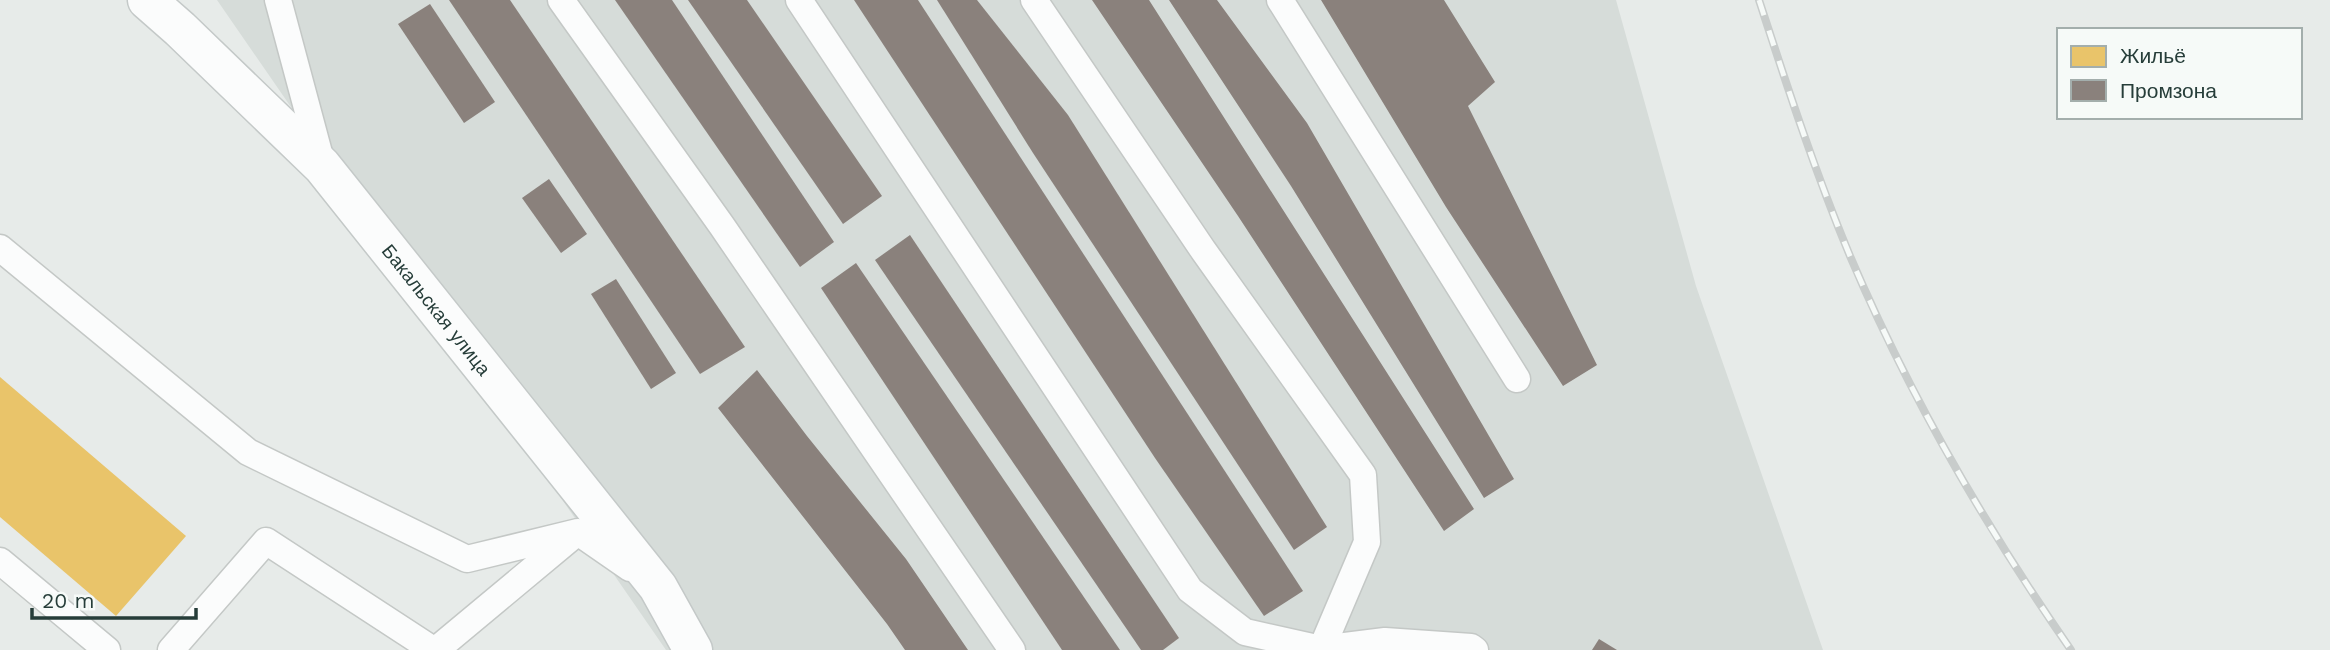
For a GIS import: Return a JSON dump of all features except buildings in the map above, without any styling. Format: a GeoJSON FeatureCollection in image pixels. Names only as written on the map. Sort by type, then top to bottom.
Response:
{"type":"FeatureCollection","features":[{"type":"Feature","properties":{"kind":"main road","name":"Бакальская улица"},"geometry":{"type":"LineString","coordinates":[[147,0],[174,14],[322,166],[658,587],[693,650]]}},
{"type":"Feature","properties":{"kind":"lane"},"geometry":{"type":"LineString","coordinates":[[278,0],[322,166]]}},
{"type":"Feature","properties":{"kind":"lane"},"geometry":{"type":"LineString","coordinates":[[561,0],[722,226],[1012,650]]}},
{"type":"Feature","properties":{"kind":"lane"},"geometry":{"type":"LineString","coordinates":[[799,0],[1190,590],[1245,632],[1321,650],[1385,641],[1471,647],[1475,650]]}},
{"type":"Feature","properties":{"kind":"lane"},"geometry":{"type":"LineString","coordinates":[[1034,0],[1203,250],[1363,475],[1367,542],[1321,650]]}},
{"type":"Feature","properties":{"kind":"lane"},"geometry":{"type":"LineString","coordinates":[[1280,0],[1517,379]]}},
{"type":"Feature","properties":{"kind":"lane"},"geometry":{"type":"LineString","coordinates":[[0,248],[248,452],[467,559],[578,532],[658,587]]}},
{"type":"Feature","properties":{"kind":"lane"},"geometry":{"type":"LineString","coordinates":[[171,650],[266,541],[434,650],[578,532]]}},
{"type":"Feature","properties":{"kind":"lane"},"geometry":{"type":"LineString","coordinates":[[0,561],[107,650]]}},
{"type":"Feature","properties":{"kind":"shaded area"},"geometry":{"type":"Polygon","coordinates":[[[217,0],[1616,0],[1696,286],[1823,650],[666,650],[217,0]]]}},
{"type":"Feature","properties":{"kind":"railway"},"geometry":{"type":"LineString","coordinates":[[1759,0],[1837,224],[1897,359],[1950,459],[2008,556],[2071,650]]}}]}
